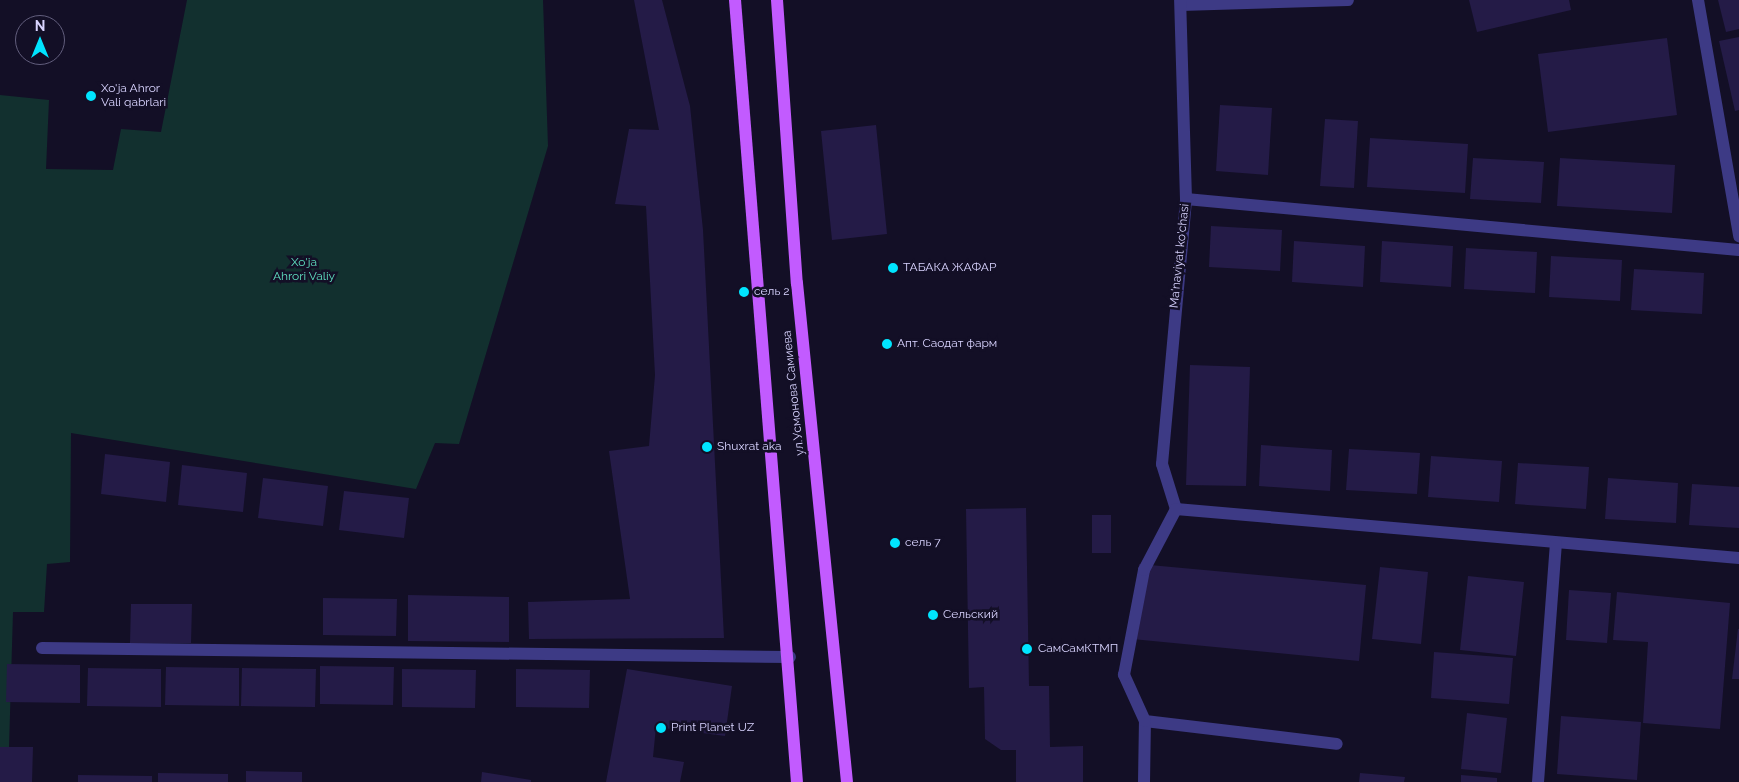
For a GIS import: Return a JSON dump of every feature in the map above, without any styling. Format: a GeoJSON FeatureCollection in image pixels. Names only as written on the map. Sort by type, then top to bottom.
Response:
{"type":"FeatureCollection","features":[{"type":"Feature","properties":{"kind":"main road"},"geometry":{"type":"LineString","coordinates":[[735,0],[790,657],[797,782]]}},
{"type":"Feature","properties":{"kind":"main road","name":"ул.Усмонова Самиева"},"geometry":{"type":"LineString","coordinates":[[777,0],[797,283],[847,782]]}},
{"type":"Feature","properties":{"kind":"street"},"geometry":{"type":"LineString","coordinates":[[1180,3],[1348,0]]}},
{"type":"Feature","properties":{"kind":"street"},"geometry":{"type":"LineString","coordinates":[[1698,0],[1739,236]]}},
{"type":"Feature","properties":{"kind":"street","name":"Ma'naviyat ko'chasi"},"geometry":{"type":"LineString","coordinates":[[1176,508],[1162,464],[1186,198],[1180,3]]}},
{"type":"Feature","properties":{"kind":"street"},"geometry":{"type":"LineString","coordinates":[[1186,198],[1739,250]]}},
{"type":"Feature","properties":{"kind":"street"},"geometry":{"type":"LineString","coordinates":[[1144,782],[1145,721],[1124,675],[1144,570],[1176,508],[1556,544],[1739,558]]}},
{"type":"Feature","properties":{"kind":"street"},"geometry":{"type":"LineString","coordinates":[[1538,782],[1556,544]]}},
{"type":"Feature","properties":{"kind":"street"},"geometry":{"type":"LineString","coordinates":[[42,648],[790,657]]}},
{"type":"Feature","properties":{"kind":"street"},"geometry":{"type":"LineString","coordinates":[[1145,721],[1337,744]]}},
{"type":"Feature","properties":{"kind":"green space","name":"Xo'ja Ahrori Valiy"},"geometry":{"type":"Polygon","coordinates":[[[187,0],[543,0],[548,146],[459,444],[435,443],[416,489],[71,433],[70,562],[47,564],[44,612],[13,612],[8,782],[0,782],[0,95],[49,100],[46,169],[113,170],[121,129],[161,132],[187,0]]]}},
{"type":"Feature","properties":{"kind":"building"},"geometry":{"type":"Polygon","coordinates":[[[634,0],[662,0],[690,106],[703,230],[724,638],[529,639],[528,602],[630,599],[609,451],[649,446],[655,375],[646,206],[615,204],[629,129],[659,130],[634,0]]]}},
{"type":"Feature","properties":{"kind":"building"},"geometry":{"type":"Polygon","coordinates":[[[1469,0],[1569,0],[1571,10],[1477,32],[1469,0]]]}},
{"type":"Feature","properties":{"kind":"building"},"geometry":{"type":"Polygon","coordinates":[[[1718,0],[1739,0],[1739,29],[1726,32],[1718,0]]]}},
{"type":"Feature","properties":{"kind":"building"},"geometry":{"type":"Polygon","coordinates":[[[1739,37],[1739,110],[1735,111],[1719,41],[1739,37]]]}},
{"type":"Feature","properties":{"kind":"building"},"geometry":{"type":"Polygon","coordinates":[[[1667,38],[1677,115],[1548,132],[1538,54],[1667,38]]]}},
{"type":"Feature","properties":{"kind":"building"},"geometry":{"type":"Polygon","coordinates":[[[1220,105],[1272,108],[1268,175],[1216,171],[1220,105]]]}},
{"type":"Feature","properties":{"kind":"building"},"geometry":{"type":"Polygon","coordinates":[[[1325,119],[1358,121],[1354,188],[1320,186],[1325,119]]]}},
{"type":"Feature","properties":{"kind":"building"},"geometry":{"type":"Polygon","coordinates":[[[876,125],[887,234],[832,240],[821,131],[876,125]]]}},
{"type":"Feature","properties":{"kind":"building"},"geometry":{"type":"Polygon","coordinates":[[[1370,138],[1468,144],[1465,193],[1367,187],[1370,138]]]}},
{"type":"Feature","properties":{"kind":"building"},"geometry":{"type":"Polygon","coordinates":[[[1473,158],[1544,162],[1541,203],[1470,199],[1473,158]]]}},
{"type":"Feature","properties":{"kind":"building"},"geometry":{"type":"Polygon","coordinates":[[[1560,158],[1675,165],[1672,213],[1557,206],[1560,158]]]}},
{"type":"Feature","properties":{"kind":"building"},"geometry":{"type":"Polygon","coordinates":[[[1211,226],[1282,230],[1280,271],[1209,267],[1211,226]]]}},
{"type":"Feature","properties":{"kind":"building"},"geometry":{"type":"Polygon","coordinates":[[[1294,241],[1365,246],[1363,287],[1292,282],[1294,241]]]}},
{"type":"Feature","properties":{"kind":"building"},"geometry":{"type":"Polygon","coordinates":[[[1382,241],[1453,246],[1451,287],[1380,282],[1382,241]]]}},
{"type":"Feature","properties":{"kind":"building"},"geometry":{"type":"Polygon","coordinates":[[[1466,248],[1537,252],[1535,293],[1464,289],[1466,248]]]}},
{"type":"Feature","properties":{"kind":"building"},"geometry":{"type":"Polygon","coordinates":[[[1551,256],[1622,260],[1620,301],[1549,297],[1551,256]]]}},
{"type":"Feature","properties":{"kind":"building"},"geometry":{"type":"Polygon","coordinates":[[[1634,269],[1704,273],[1702,314],[1631,310],[1634,269]]]}},
{"type":"Feature","properties":{"kind":"building"},"geometry":{"type":"Polygon","coordinates":[[[1190,365],[1250,367],[1246,486],[1186,485],[1190,365]]]}},
{"type":"Feature","properties":{"kind":"building"},"geometry":{"type":"Polygon","coordinates":[[[1261,445],[1332,450],[1330,491],[1259,486],[1261,445]]]}},
{"type":"Feature","properties":{"kind":"building"},"geometry":{"type":"Polygon","coordinates":[[[1349,449],[1420,453],[1417,494],[1346,490],[1349,449]]]}},
{"type":"Feature","properties":{"kind":"building"},"geometry":{"type":"Polygon","coordinates":[[[105,454],[170,462],[166,502],[101,494],[105,454]]]}},
{"type":"Feature","properties":{"kind":"building"},"geometry":{"type":"Polygon","coordinates":[[[1431,456],[1502,461],[1499,502],[1428,497],[1431,456]]]}},
{"type":"Feature","properties":{"kind":"building"},"geometry":{"type":"Polygon","coordinates":[[[1518,463],[1589,467],[1586,509],[1515,504],[1518,463]]]}},
{"type":"Feature","properties":{"kind":"building"},"geometry":{"type":"Polygon","coordinates":[[[182,465],[247,473],[243,512],[178,505],[182,465]]]}},
{"type":"Feature","properties":{"kind":"building"},"geometry":{"type":"Polygon","coordinates":[[[263,478],[328,486],[323,526],[258,518],[263,478]]]}},
{"type":"Feature","properties":{"kind":"building"},"geometry":{"type":"Polygon","coordinates":[[[1608,478],[1678,483],[1676,523],[1605,519],[1608,478]]]}},
{"type":"Feature","properties":{"kind":"building"},"geometry":{"type":"Polygon","coordinates":[[[1692,484],[1739,487],[1739,528],[1689,525],[1692,484]]]}},
{"type":"Feature","properties":{"kind":"building"},"geometry":{"type":"Polygon","coordinates":[[[344,491],[409,498],[404,538],[339,530],[344,491]]]}},
{"type":"Feature","properties":{"kind":"building"},"geometry":{"type":"Polygon","coordinates":[[[1026,508],[1029,686],[1049,686],[1050,747],[1083,746],[1083,782],[1016,782],[1016,750],[1001,750],[985,739],[984,687],[969,688],[966,509],[1026,508]]]}},
{"type":"Feature","properties":{"kind":"building"},"geometry":{"type":"Polygon","coordinates":[[[1092,515],[1111,515],[1111,553],[1092,553],[1092,515]]]}},
{"type":"Feature","properties":{"kind":"building"},"geometry":{"type":"Polygon","coordinates":[[[1139,564],[1366,585],[1359,661],[1132,639],[1139,564]]]}},
{"type":"Feature","properties":{"kind":"building"},"geometry":{"type":"Polygon","coordinates":[[[1380,567],[1428,572],[1421,644],[1372,639],[1380,567]]]}},
{"type":"Feature","properties":{"kind":"building"},"geometry":{"type":"Polygon","coordinates":[[[1468,576],[1524,582],[1516,656],[1460,650],[1468,576]]]}},
{"type":"Feature","properties":{"kind":"building"},"geometry":{"type":"Polygon","coordinates":[[[1569,590],[1611,593],[1607,643],[1566,640],[1569,590]]]}},
{"type":"Feature","properties":{"kind":"building"},"geometry":{"type":"Polygon","coordinates":[[[1617,592],[1730,603],[1720,729],[1643,723],[1648,642],[1613,640],[1617,592]]]}},
{"type":"Feature","properties":{"kind":"building"},"geometry":{"type":"Polygon","coordinates":[[[408,595],[509,597],[509,642],[408,641],[408,595]]]}},
{"type":"Feature","properties":{"kind":"building"},"geometry":{"type":"Polygon","coordinates":[[[323,598],[397,599],[396,636],[323,635],[323,598]]]}},
{"type":"Feature","properties":{"kind":"building"},"geometry":{"type":"Polygon","coordinates":[[[131,604],[192,604],[191,643],[130,643],[131,604]]]}},
{"type":"Feature","properties":{"kind":"building"},"geometry":{"type":"Polygon","coordinates":[[[1738,629],[1739,679],[1732,679],[1738,629]]]}},
{"type":"Feature","properties":{"kind":"building"},"geometry":{"type":"Polygon","coordinates":[[[1434,652],[1513,658],[1509,704],[1431,698],[1434,652]]]}},
{"type":"Feature","properties":{"kind":"building"},"geometry":{"type":"Polygon","coordinates":[[[7,664],[80,665],[80,703],[6,702],[7,664]]]}},
{"type":"Feature","properties":{"kind":"building"},"geometry":{"type":"Polygon","coordinates":[[[320,666],[394,667],[393,705],[320,704],[320,666]]]}},
{"type":"Feature","properties":{"kind":"building"},"geometry":{"type":"Polygon","coordinates":[[[166,667],[239,668],[239,706],[165,705],[166,667]]]}},
{"type":"Feature","properties":{"kind":"building"},"geometry":{"type":"Polygon","coordinates":[[[88,668],[161,669],[161,707],[87,706],[88,668]]]}},
{"type":"Feature","properties":{"kind":"building"},"geometry":{"type":"Polygon","coordinates":[[[242,668],[316,669],[315,707],[241,706],[242,668]]]}},
{"type":"Feature","properties":{"kind":"building"},"geometry":{"type":"Polygon","coordinates":[[[402,669],[476,670],[475,708],[402,707],[402,669]]]}},
{"type":"Feature","properties":{"kind":"building"},"geometry":{"type":"Polygon","coordinates":[[[516,669],[590,670],[589,708],[516,707],[516,669]]]}},
{"type":"Feature","properties":{"kind":"building"},"geometry":{"type":"Polygon","coordinates":[[[627,669],[732,686],[725,736],[656,727],[653,757],[684,762],[680,782],[606,782],[627,669]]]}},
{"type":"Feature","properties":{"kind":"building"},"geometry":{"type":"Polygon","coordinates":[[[1467,713],[1507,718],[1501,773],[1461,769],[1467,713]]]}},
{"type":"Feature","properties":{"kind":"building"},"geometry":{"type":"Polygon","coordinates":[[[1561,716],[1641,722],[1637,780],[1557,774],[1561,716]]]}},
{"type":"Feature","properties":{"kind":"building"},"geometry":{"type":"Polygon","coordinates":[[[0,747],[33,747],[32,782],[0,782],[0,747]]]}},
{"type":"Feature","properties":{"kind":"building"},"geometry":{"type":"Polygon","coordinates":[[[246,771],[302,772],[302,782],[246,782],[246,771]]]}},
{"type":"Feature","properties":{"kind":"building"},"geometry":{"type":"Polygon","coordinates":[[[482,772],[531,780],[531,782],[481,782],[482,772]]]}},
{"type":"Feature","properties":{"kind":"building"},"geometry":{"type":"Polygon","coordinates":[[[158,773],[228,774],[228,782],[158,782],[158,773]]]}},
{"type":"Feature","properties":{"kind":"building"},"geometry":{"type":"Polygon","coordinates":[[[1360,773],[1405,777],[1404,782],[1359,782],[1360,773]]]}},
{"type":"Feature","properties":{"kind":"building"},"geometry":{"type":"Polygon","coordinates":[[[78,775],[152,776],[152,782],[78,782],[78,775]]]}},
{"type":"Feature","properties":{"kind":"building"},"geometry":{"type":"Polygon","coordinates":[[[1461,775],[1497,778],[1497,782],[1461,782],[1461,775]]]}},
{"type":"Feature","properties":{"kind":"place","name":"Xo'ja Ahror Vali qabrlari"},"geometry":{"type":"Point","coordinates":[91,96]}},
{"type":"Feature","properties":{"kind":"place","name":"ТАБАКА ЖАФАР"},"geometry":{"type":"Point","coordinates":[893,268]}},
{"type":"Feature","properties":{"kind":"place","name":"сель 2"},"geometry":{"type":"Point","coordinates":[744,292]}},
{"type":"Feature","properties":{"kind":"place","name":"Апт. Саодат фарм"},"geometry":{"type":"Point","coordinates":[887,344]}},
{"type":"Feature","properties":{"kind":"place","name":"Shuxrat aka"},"geometry":{"type":"Point","coordinates":[707,447]}},
{"type":"Feature","properties":{"kind":"place","name":"сель 7"},"geometry":{"type":"Point","coordinates":[895,543]}},
{"type":"Feature","properties":{"kind":"place","name":"Сельский"},"geometry":{"type":"Point","coordinates":[933,615]}},
{"type":"Feature","properties":{"kind":"place","name":"СамСамКТМП"},"geometry":{"type":"Point","coordinates":[1027,649]}},
{"type":"Feature","properties":{"kind":"place","name":"Print Planet UZ"},"geometry":{"type":"Point","coordinates":[661,728]}}]}
